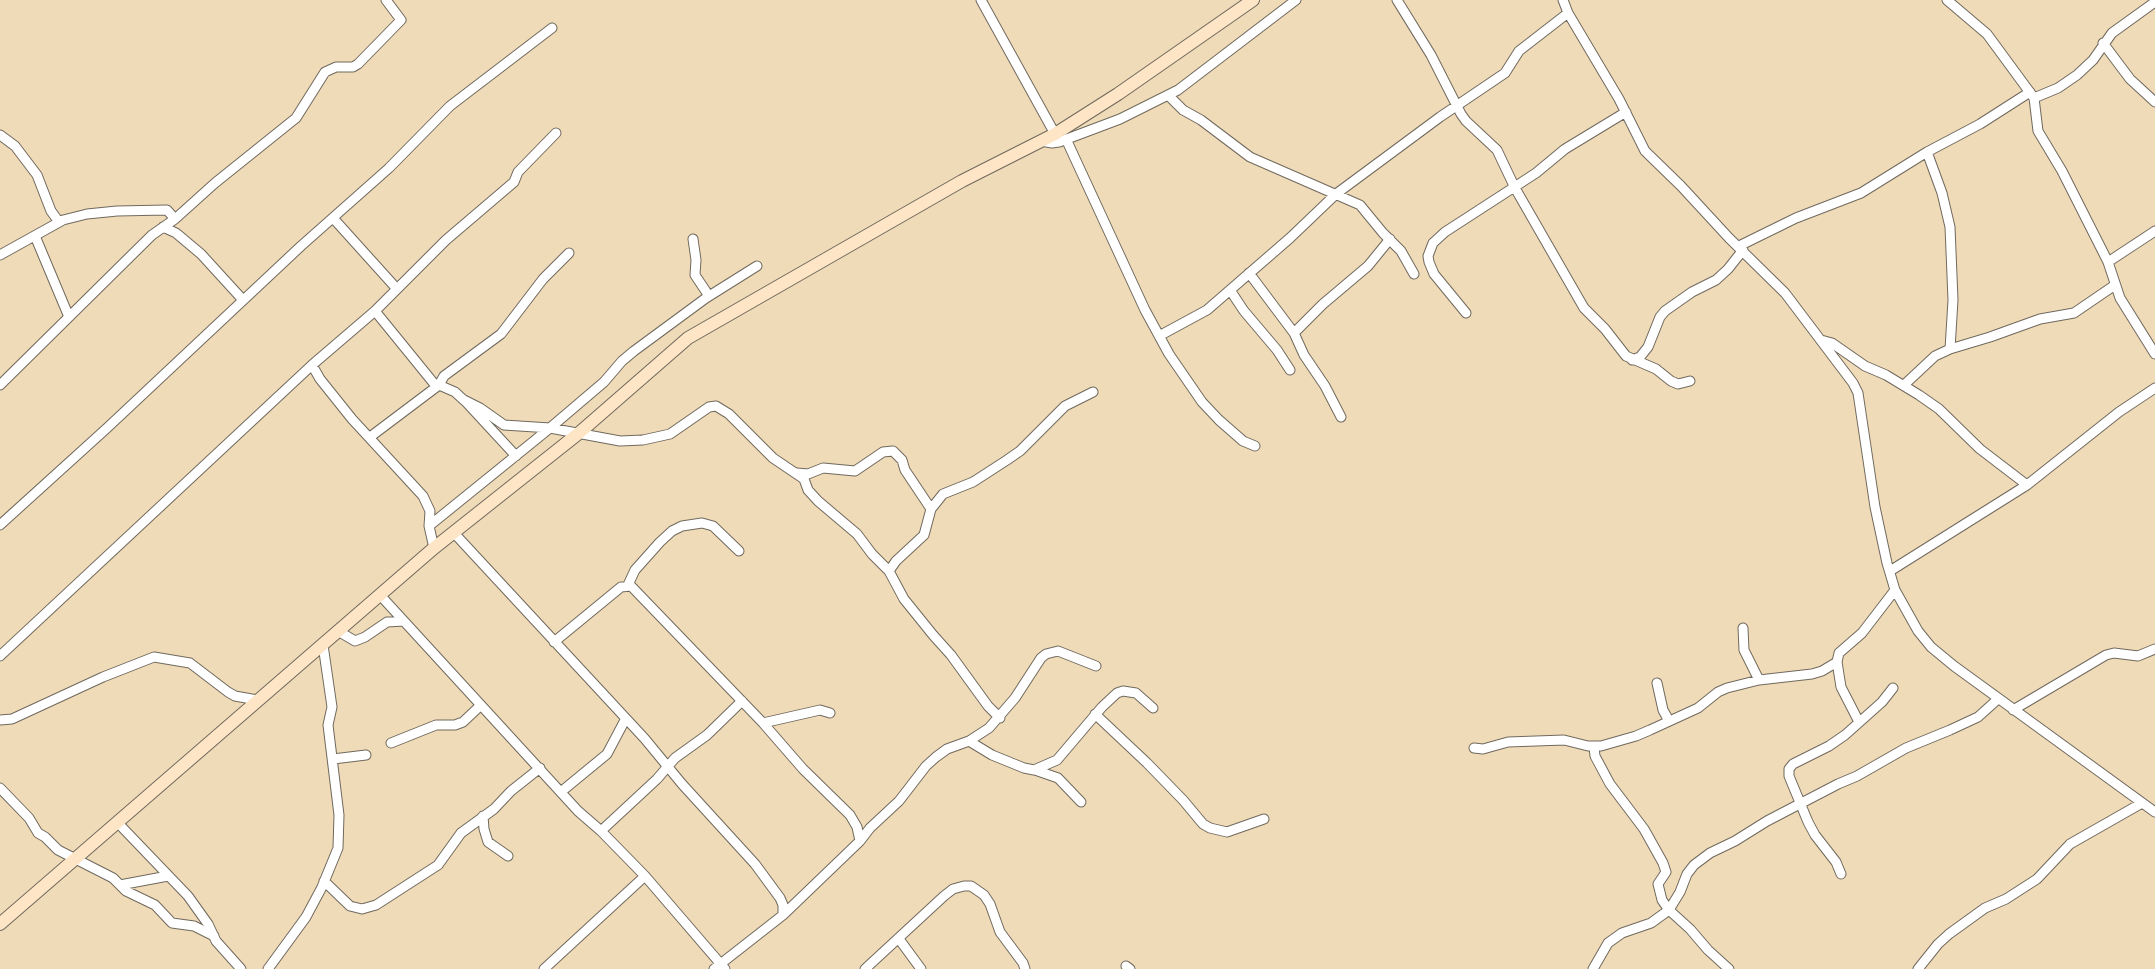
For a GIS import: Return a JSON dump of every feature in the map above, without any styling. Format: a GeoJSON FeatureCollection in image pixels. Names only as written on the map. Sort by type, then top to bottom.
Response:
{"type":"FeatureCollection","features":[{"type":"Feature","properties":{"kind":"main road"},"geometry":{"type":"LineString","coordinates":[[0,924],[434,548],[579,433],[688,338],[962,181],[1041,141],[1060,137],[1253,0]]}},
{"type":"Feature","properties":{"kind":"street"},"geometry":{"type":"LineString","coordinates":[[0,385],[152,235],[175,219],[215,183],[296,118],[325,72],[336,67],[352,67],[358,64],[400,20],[386,0]]}},
{"type":"Feature","properties":{"kind":"street"},"geometry":{"type":"LineString","coordinates":[[981,0],[1060,137],[1145,310],[1183,376],[1202,402],[1243,441],[1255,446]]}},
{"type":"Feature","properties":{"kind":"street"},"geometry":{"type":"LineString","coordinates":[[1060,137],[1120,119],[1178,90],[1296,0]]}},
{"type":"Feature","properties":{"kind":"street"},"geometry":{"type":"LineString","coordinates":[[1397,0],[1431,56],[1456,106],[1466,121],[1497,150],[1515,188],[1584,308],[1605,328],[1620,350],[1632,360],[1656,369],[1678,384],[1690,381]]}},
{"type":"Feature","properties":{"kind":"street"},"geometry":{"type":"LineString","coordinates":[[1563,0],[1568,13],[1626,112],[1645,151],[1785,293],[1844,369],[1858,393],[1875,507],[1890,571],[1895,590],[1918,631],[1931,647],[1998,699],[2155,812]]}},
{"type":"Feature","properties":{"kind":"street"},"geometry":{"type":"LineString","coordinates":[[1947,0],[1987,34],[2032,95],[2038,131],[2058,164],[2108,262],[2120,298],[2154,349]]}},
{"type":"Feature","properties":{"kind":"street"},"geometry":{"type":"LineString","coordinates":[[1632,360],[1640,357],[1648,347],[1660,317],[1665,311],[1692,292],[1716,280],[1728,269],[1741,248],[1796,218],[1861,193],[1928,152],[2032,95],[2058,88],[2077,75],[2092,60],[2112,33],[2155,2]]}},
{"type":"Feature","properties":{"kind":"street"},"geometry":{"type":"LineString","coordinates":[[1159,336],[1207,310],[1336,194],[1505,73],[1519,51],[1568,13]]}},
{"type":"Feature","properties":{"kind":"street"},"geometry":{"type":"LineString","coordinates":[[0,525],[389,168],[450,106],[552,28]]}},
{"type":"Feature","properties":{"kind":"street"},"geometry":{"type":"LineString","coordinates":[[2103,43],[2130,79],[2155,102]]}},
{"type":"Feature","properties":{"kind":"street"},"geometry":{"type":"LineString","coordinates":[[2145,93],[2155,88]]}},
{"type":"Feature","properties":{"kind":"street"},"geometry":{"type":"LineString","coordinates":[[1168,95],[1183,110],[1201,120],[1250,157],[1360,206],[1401,251],[1414,274]]}},
{"type":"Feature","properties":{"kind":"street"},"geometry":{"type":"LineString","coordinates":[[1466,313],[1434,274],[1428,262],[1430,249],[1445,232],[1515,188],[1566,149],[1626,112]]}},
{"type":"Feature","properties":{"kind":"street"},"geometry":{"type":"LineString","coordinates":[[0,656],[312,365],[375,311],[446,240],[514,183],[518,172],[556,133]]}},
{"type":"Feature","properties":{"kind":"street"},"geometry":{"type":"LineString","coordinates":[[1,138],[15,146],[37,175],[51,211],[59,222]]}},
{"type":"Feature","properties":{"kind":"street"},"geometry":{"type":"LineString","coordinates":[[1928,152],[1942,193],[1950,227],[1953,300],[1950,349]]}},
{"type":"Feature","properties":{"kind":"street"},"geometry":{"type":"LineString","coordinates":[[0,255],[59,222],[87,214],[167,210],[175,219]]}},
{"type":"Feature","properties":{"kind":"street"},"geometry":{"type":"LineString","coordinates":[[333,218],[397,289]]}},
{"type":"Feature","properties":{"kind":"street"},"geometry":{"type":"LineString","coordinates":[[163,227],[176,233],[201,254],[243,300]]}},
{"type":"Feature","properties":{"kind":"street"},"geometry":{"type":"LineString","coordinates":[[2108,262],[2155,231]]}},
{"type":"Feature","properties":{"kind":"street"},"geometry":{"type":"LineString","coordinates":[[35,236],[69,317]]}},
{"type":"Feature","properties":{"kind":"street"},"geometry":{"type":"LineString","coordinates":[[693,239],[696,260],[695,275],[709,296]]}},
{"type":"Feature","properties":{"kind":"street"},"geometry":{"type":"LineString","coordinates":[[1294,333],[1323,304],[1368,266],[1390,239]]}},
{"type":"Feature","properties":{"kind":"street"},"geometry":{"type":"LineString","coordinates":[[370,437],[437,386],[444,375],[501,334],[543,279],[569,253]]}},
{"type":"Feature","properties":{"kind":"street"},"geometry":{"type":"LineString","coordinates":[[429,526],[604,382],[634,351],[709,296],[757,266]]}},
{"type":"Feature","properties":{"kind":"street"},"geometry":{"type":"LineString","coordinates":[[1249,273],[1294,333],[1304,355],[1325,386],[1341,417]]}},
{"type":"Feature","properties":{"kind":"street"},"geometry":{"type":"LineString","coordinates":[[1904,385],[1935,356],[2040,319],[2074,313],[2115,285]]}},
{"type":"Feature","properties":{"kind":"street"},"geometry":{"type":"LineString","coordinates":[[1230,290],[1290,370]]}},
{"type":"Feature","properties":{"kind":"street"},"geometry":{"type":"LineString","coordinates":[[375,311],[437,386],[454,392],[464,400],[516,456]]}},
{"type":"Feature","properties":{"kind":"street"},"geometry":{"type":"LineString","coordinates":[[1821,340],[1832,343],[1865,366],[1904,385],[1939,409],[1980,449],[2027,485]]}},
{"type":"Feature","properties":{"kind":"street"},"geometry":{"type":"LineString","coordinates":[[312,365],[320,379],[352,419],[423,496],[430,511],[429,526],[434,548]]}},
{"type":"Feature","properties":{"kind":"street"},"geometry":{"type":"LineString","coordinates":[[1890,571],[2027,485],[2120,412],[2155,388]]}},
{"type":"Feature","properties":{"kind":"street"},"geometry":{"type":"LineString","coordinates":[[889,571],[896,561],[924,535],[931,509],[943,494],[973,482],[1020,451],[1065,406],[1093,392]]}},
{"type":"Feature","properties":{"kind":"street"},"geometry":{"type":"LineString","coordinates":[[464,400],[504,425],[550,428],[620,441],[670,434],[709,407],[716,406],[729,414],[772,458],[805,480],[808,490],[818,501],[856,534],[889,571],[904,599],[951,655],[988,706],[1000,718]]}},
{"type":"Feature","properties":{"kind":"street"},"geometry":{"type":"LineString","coordinates":[[797,473],[808,474],[823,468],[855,471],[883,452],[893,451],[902,460],[905,470],[931,509]]}},
{"type":"Feature","properties":{"kind":"street"},"geometry":{"type":"LineString","coordinates":[[554,642],[621,587],[628,585],[635,570],[660,542],[672,531],[682,526],[702,523],[713,526],[739,551]]}},
{"type":"Feature","properties":{"kind":"street"},"geometry":{"type":"LineString","coordinates":[[454,533],[645,739],[668,768],[755,864],[780,897],[783,915]]}},
{"type":"Feature","properties":{"kind":"street"},"geometry":{"type":"LineString","coordinates":[[628,585],[763,723],[803,769],[850,815],[857,827],[860,841]]}},
{"type":"Feature","properties":{"kind":"street"},"geometry":{"type":"LineString","coordinates":[[1859,722],[1841,687],[1837,662],[1839,653],[1862,633],[1895,590]]}},
{"type":"Feature","properties":{"kind":"street"},"geometry":{"type":"LineString","coordinates":[[380,595],[578,811],[645,876],[720,967],[783,915],[860,841],[870,828],[899,801],[926,766],[936,757],[946,749],[969,741],[1000,718],[1046,654],[1058,651],[1096,666]]}},
{"type":"Feature","properties":{"kind":"street"},"geometry":{"type":"LineString","coordinates":[[339,631],[349,638],[359,640],[387,622],[404,621]]}},
{"type":"Feature","properties":{"kind":"street"},"geometry":{"type":"LineString","coordinates":[[1743,628],[1744,650],[1759,680]]}},
{"type":"Feature","properties":{"kind":"street"},"geometry":{"type":"LineString","coordinates":[[268,969],[306,917],[338,848],[339,815],[328,725],[332,707],[322,645]]}},
{"type":"Feature","properties":{"kind":"street"},"geometry":{"type":"LineString","coordinates":[[2013,710],[2106,655],[2114,653],[2138,656],[2155,649]]}},
{"type":"Feature","properties":{"kind":"street"},"geometry":{"type":"LineString","coordinates":[[0,720],[12,719],[103,677],[154,657],[190,663],[235,696],[257,700]]}},
{"type":"Feature","properties":{"kind":"street"},"geometry":{"type":"LineString","coordinates":[[1474,748],[1483,749],[1508,742],[1564,740],[1594,747],[1636,736],[1698,708],[1718,692],[1759,680],[1812,674],[1837,662]]}},
{"type":"Feature","properties":{"kind":"street"},"geometry":{"type":"LineString","coordinates":[[1657,683],[1663,710],[1669,721]]}},
{"type":"Feature","properties":{"kind":"street"},"geometry":{"type":"LineString","coordinates":[[1840,874],[1836,862],[1815,835],[1789,776],[1789,769],[1794,764],[1829,746],[1888,696],[1893,688]]}},
{"type":"Feature","properties":{"kind":"street"},"geometry":{"type":"LineString","coordinates":[[1034,770],[1057,760],[1111,697],[1123,691],[1136,693],[1153,708]]}},
{"type":"Feature","properties":{"kind":"street"},"geometry":{"type":"LineString","coordinates":[[1593,969],[1608,943],[1622,933],[1651,923],[1669,910],[1687,874],[1704,857],[1906,748],[1978,717],[1998,699]]}},
{"type":"Feature","properties":{"kind":"street"},"geometry":{"type":"LineString","coordinates":[[601,831],[668,768],[675,758],[708,735],[742,701]]}},
{"type":"Feature","properties":{"kind":"street"},"geometry":{"type":"LineString","coordinates":[[391,743],[436,725],[454,725],[463,722],[481,705]]}},
{"type":"Feature","properties":{"kind":"street"},"geometry":{"type":"LineString","coordinates":[[763,723],[820,710],[830,713]]}},
{"type":"Feature","properties":{"kind":"street"},"geometry":{"type":"LineString","coordinates":[[1095,714],[1159,776],[1203,824],[1227,832],[1264,819]]}},
{"type":"Feature","properties":{"kind":"street"},"geometry":{"type":"LineString","coordinates":[[562,791],[607,754],[625,720]]}},
{"type":"Feature","properties":{"kind":"street"},"geometry":{"type":"LineString","coordinates":[[969,741],[1002,759],[1058,778],[1081,802]]}},
{"type":"Feature","properties":{"kind":"street"},"geometry":{"type":"LineString","coordinates":[[1594,747],[1595,756],[1610,784],[1644,828],[1663,863],[1666,872],[1658,886],[1662,900],[1708,950],[1730,969]]}},
{"type":"Feature","properties":{"kind":"street"},"geometry":{"type":"LineString","coordinates":[[333,759],[366,755]]}},
{"type":"Feature","properties":{"kind":"street"},"geometry":{"type":"LineString","coordinates":[[324,881],[350,906],[362,909],[376,905],[438,865],[461,833],[540,768]]}},
{"type":"Feature","properties":{"kind":"street"},"geometry":{"type":"LineString","coordinates":[[0,788],[29,818],[38,833],[58,850],[113,878],[126,891],[155,905],[172,923],[194,926],[214,936]]}},
{"type":"Feature","properties":{"kind":"street"},"geometry":{"type":"LineString","coordinates":[[1918,969],[1949,934],[1985,908],[2006,899],[2037,879],[2070,844],[2142,803]]}},
{"type":"Feature","properties":{"kind":"street"},"geometry":{"type":"LineString","coordinates":[[483,816],[488,842],[508,856]]}},
{"type":"Feature","properties":{"kind":"street"},"geometry":{"type":"LineString","coordinates":[[117,822],[188,896],[214,936],[241,969]]}},
{"type":"Feature","properties":{"kind":"street"},"geometry":{"type":"LineString","coordinates":[[120,885],[168,876]]}},
{"type":"Feature","properties":{"kind":"street"},"geometry":{"type":"LineString","coordinates":[[544,969],[645,876]]}},
{"type":"Feature","properties":{"kind":"street"},"geometry":{"type":"LineString","coordinates":[[864,969],[953,889],[964,886],[971,886],[984,895],[990,904],[1000,932],[1023,963],[1024,969]]}},
{"type":"Feature","properties":{"kind":"street"},"geometry":{"type":"LineString","coordinates":[[899,939],[921,969]]}}]}
